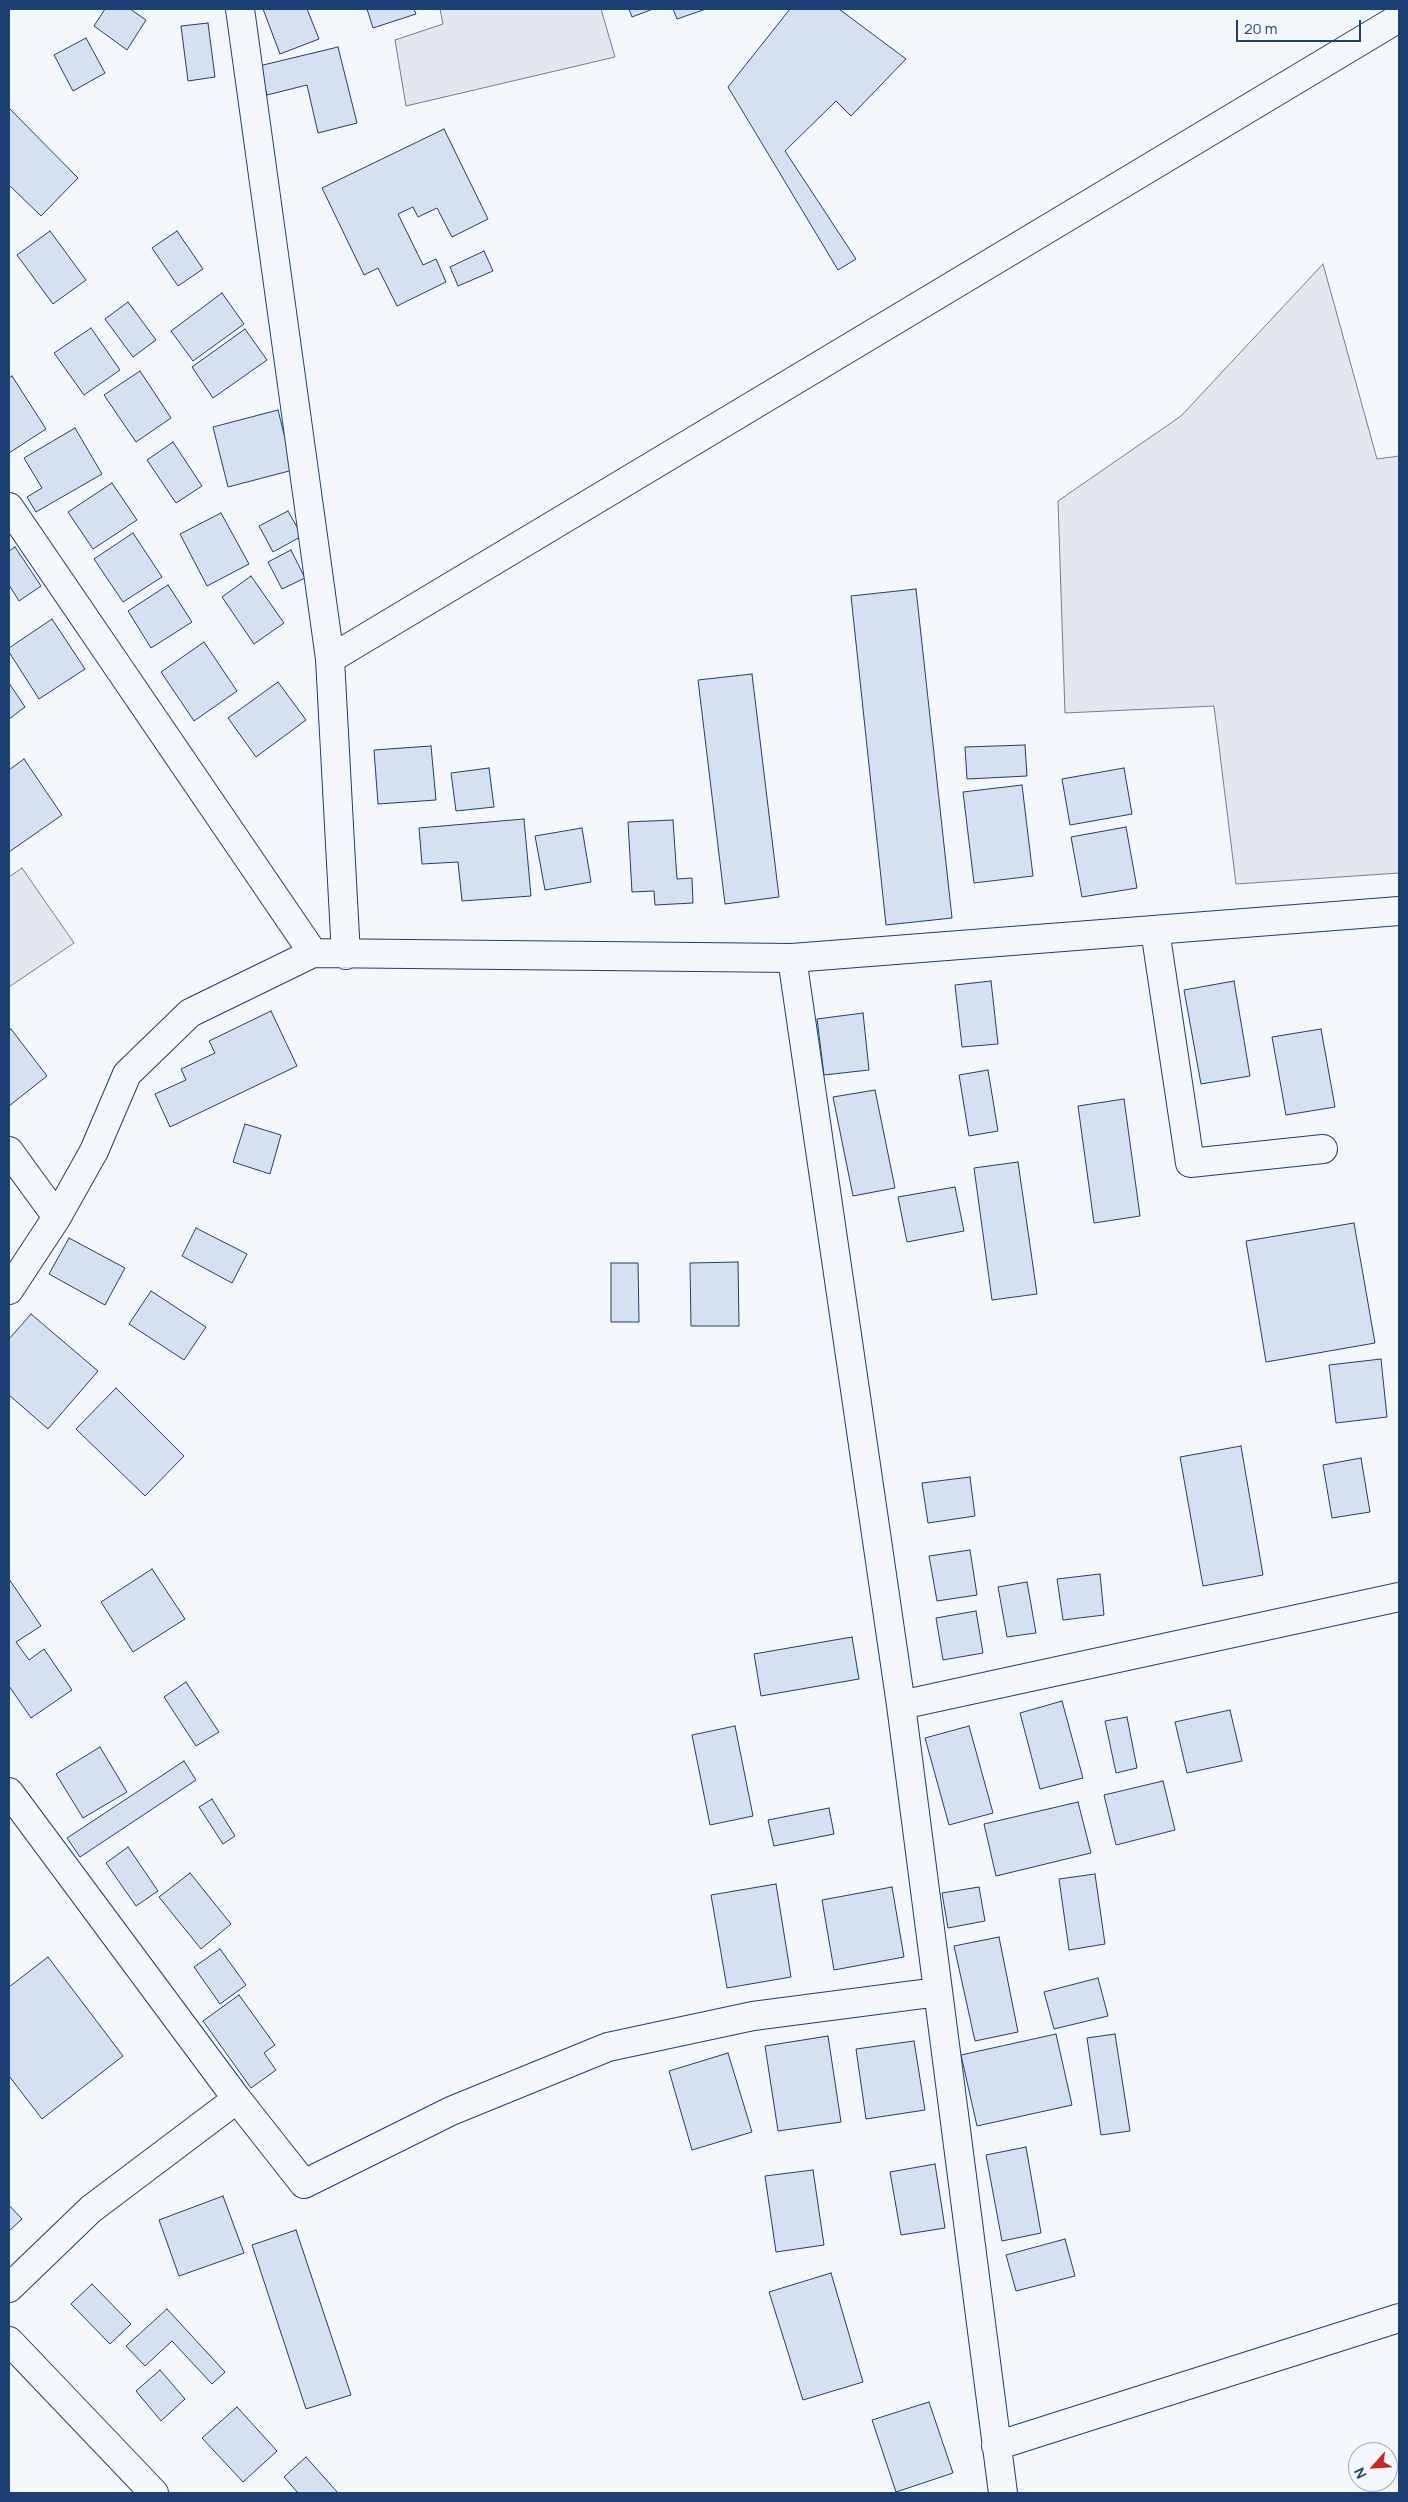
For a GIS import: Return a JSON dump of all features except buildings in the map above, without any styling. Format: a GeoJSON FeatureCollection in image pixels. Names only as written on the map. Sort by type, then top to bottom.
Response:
{"type":"FeatureCollection","features":[{"type":"Feature","properties":{"kind":"street"},"geometry":{"type":"LineString","coordinates":[[240,9],[330,659],[346,955]]}},
{"type":"Feature","properties":{"kind":"street"},"geometry":{"type":"LineString","coordinates":[[330,659],[1399,18]]}},
{"type":"Feature","properties":{"kind":"street"},"geometry":{"type":"LineString","coordinates":[[9,507],[313,952]]}},
{"type":"Feature","properties":{"kind":"street"},"geometry":{"type":"LineString","coordinates":[[9,1290],[56,1218],[94,1151],[127,1074],[190,1013],[313,952],[346,955],[792,958],[1399,911]]}},
{"type":"Feature","properties":{"kind":"street"},"geometry":{"type":"LineString","coordinates":[[1156,930],[1190,1163],[1323,1148]]}},
{"type":"Feature","properties":{"kind":"street"},"geometry":{"type":"LineString","coordinates":[[792,958],[901,1705],[1003,2493]]}},
{"type":"Feature","properties":{"kind":"street"},"geometry":{"type":"LineString","coordinates":[[9,1152],[56,1218]]}},
{"type":"Feature","properties":{"kind":"street"},"geometry":{"type":"LineString","coordinates":[[901,1705],[1399,1596]]}},
{"type":"Feature","properties":{"kind":"street"},"geometry":{"type":"LineString","coordinates":[[9,1792],[237,2099],[304,2184],[451,2111],[608,2047],[753,2016],[938,1992]]}},
{"type":"Feature","properties":{"kind":"street"},"geometry":{"type":"LineString","coordinates":[[9,2288],[91,2209],[237,2099]]}},
{"type":"Feature","properties":{"kind":"street"},"geometry":{"type":"LineString","coordinates":[[996,2446],[1399,2318]]}},
{"type":"Feature","properties":{"kind":"street"},"geometry":{"type":"LineString","coordinates":[[9,2341],[154,2493]]}},
{"type":"Feature","properties":{"kind":"shaded area"},"geometry":{"type":"Polygon","coordinates":[[[440,9],[601,9],[615,57],[406,106],[395,40],[443,24],[440,9]]]}},
{"type":"Feature","properties":{"kind":"shaded area"},"geometry":{"type":"Polygon","coordinates":[[[1323,264],[1377,459],[1399,456],[1399,873],[1236,884],[1214,706],[1065,713],[1058,501],[1181,416],[1323,264]]]}},
{"type":"Feature","properties":{"kind":"shaded area"},"geometry":{"type":"Polygon","coordinates":[[[22,868],[74,943],[9,987],[9,877],[22,868]]]}}]}
